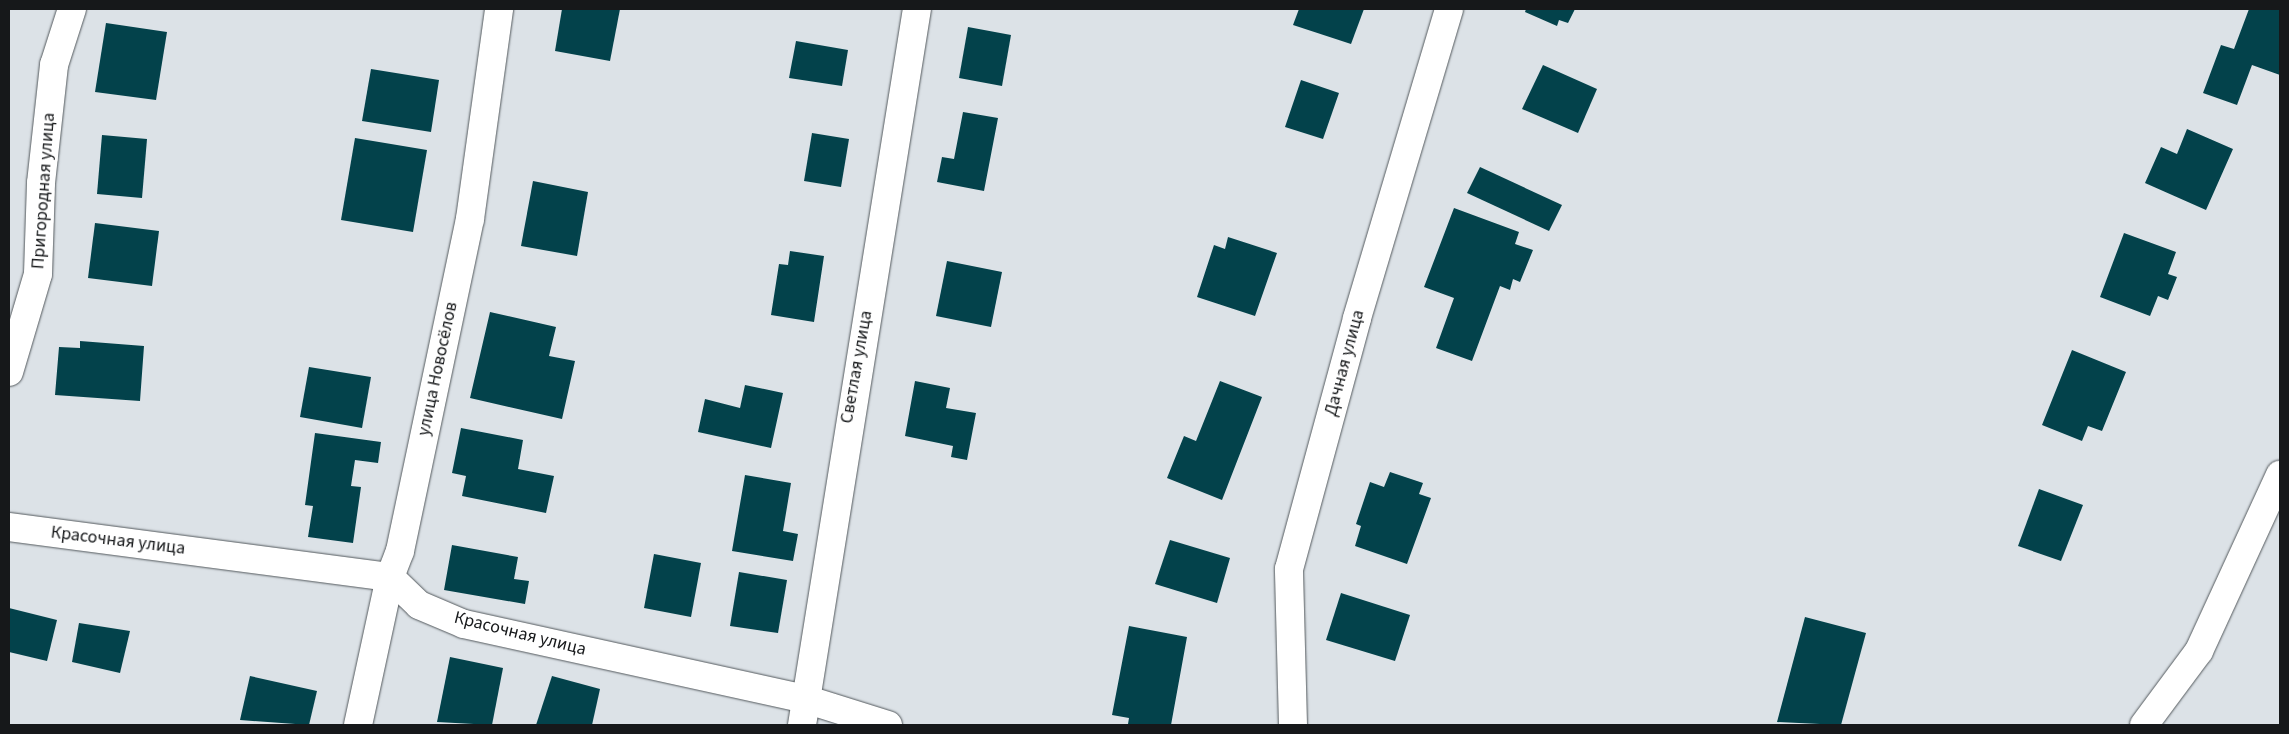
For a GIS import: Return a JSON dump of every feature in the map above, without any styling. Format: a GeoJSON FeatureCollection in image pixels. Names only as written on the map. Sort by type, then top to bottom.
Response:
{"type":"FeatureCollection","features":[{"type":"Feature","properties":{"kind":"street","name":"Пригородная улица"},"geometry":{"type":"LineString","coordinates":[[9,372],[38,274],[41,183],[54,65],[72,9]]}},
{"type":"Feature","properties":{"kind":"street","name":"улица Новосёлов"},"geometry":{"type":"LineString","coordinates":[[358,725],[390,577],[400,551],[470,219],[499,9]]}},
{"type":"Feature","properties":{"kind":"street","name":"Светлая улица"},"geometry":{"type":"LineString","coordinates":[[803,712],[917,9]]}},
{"type":"Feature","properties":{"kind":"street","name":"Дачная улица"},"geometry":{"type":"LineString","coordinates":[[1293,725],[1289,569],[1357,318],[1449,9]]}},
{"type":"Feature","properties":{"kind":"street"},"geometry":{"type":"LineString","coordinates":[[2144,725],[2199,651],[2280,475]]}},
{"type":"Feature","properties":{"kind":"street","name":"Красочная улица"},"geometry":{"type":"LineString","coordinates":[[9,527],[390,577],[419,604],[464,624],[803,712],[888,725]]}},
{"type":"Feature","properties":{"kind":"building"},"geometry":{"type":"Polygon","coordinates":[[[562,9],[620,9],[610,61],[555,51],[562,9]]]}},
{"type":"Feature","properties":{"kind":"building"},"geometry":{"type":"Polygon","coordinates":[[[1299,9],[1364,9],[1351,44],[1293,25],[1299,9]]]}},
{"type":"Feature","properties":{"kind":"building"},"geometry":{"type":"Polygon","coordinates":[[[1526,9],[1575,9],[1568,23],[1559,20],[1557,26],[1525,12],[1526,9]]]}},
{"type":"Feature","properties":{"kind":"building"},"geometry":{"type":"Polygon","coordinates":[[[2249,9],[2280,9],[2280,75],[2252,65],[2237,105],[2203,93],[2221,45],[2234,49],[2249,9]]]}},
{"type":"Feature","properties":{"kind":"building"},"geometry":{"type":"Polygon","coordinates":[[[106,23],[167,32],[156,100],[95,92],[106,23]]]}},
{"type":"Feature","properties":{"kind":"building"},"geometry":{"type":"Polygon","coordinates":[[[968,27],[1011,35],[1002,86],[959,78],[968,27]]]}},
{"type":"Feature","properties":{"kind":"building"},"geometry":{"type":"Polygon","coordinates":[[[796,41],[848,50],[842,86],[789,78],[796,41]]]}},
{"type":"Feature","properties":{"kind":"building"},"geometry":{"type":"Polygon","coordinates":[[[1543,65],[1597,89],[1578,133],[1522,109],[1543,65]]]}},
{"type":"Feature","properties":{"kind":"building"},"geometry":{"type":"Polygon","coordinates":[[[371,69],[439,80],[431,132],[362,121],[371,69]]]}},
{"type":"Feature","properties":{"kind":"building"},"geometry":{"type":"Polygon","coordinates":[[[1301,80],[1339,93],[1323,139],[1285,127],[1301,80]]]}},
{"type":"Feature","properties":{"kind":"building"},"geometry":{"type":"Polygon","coordinates":[[[963,112],[998,118],[984,191],[937,182],[942,157],[954,159],[963,112]]]}},
{"type":"Feature","properties":{"kind":"building"},"geometry":{"type":"Polygon","coordinates":[[[2187,129],[2233,149],[2206,210],[2145,183],[2161,147],[2177,154],[2187,129]]]}},
{"type":"Feature","properties":{"kind":"building"},"geometry":{"type":"Polygon","coordinates":[[[812,133],[849,139],[841,187],[804,181],[812,133]]]}},
{"type":"Feature","properties":{"kind":"building"},"geometry":{"type":"Polygon","coordinates":[[[102,135],[147,139],[142,198],[97,194],[102,135]]]}},
{"type":"Feature","properties":{"kind":"building"},"geometry":{"type":"Polygon","coordinates":[[[355,138],[427,150],[413,232],[341,220],[355,138]]]}},
{"type":"Feature","properties":{"kind":"building"},"geometry":{"type":"Polygon","coordinates":[[[1480,167],[1562,205],[1549,231],[1467,193],[1480,167]]]}},
{"type":"Feature","properties":{"kind":"building"},"geometry":{"type":"Polygon","coordinates":[[[533,181],[588,192],[577,256],[521,246],[533,181]]]}},
{"type":"Feature","properties":{"kind":"building"},"geometry":{"type":"Polygon","coordinates":[[[1454,208],[1519,232],[1515,244],[1533,250],[1520,282],[1513,279],[1510,290],[1500,286],[1472,361],[1436,348],[1454,298],[1424,287],[1454,208]]]}},
{"type":"Feature","properties":{"kind":"building"},"geometry":{"type":"Polygon","coordinates":[[[95,223],[159,231],[152,286],[88,278],[95,223]]]}},
{"type":"Feature","properties":{"kind":"building"},"geometry":{"type":"Polygon","coordinates":[[[2124,233],[2176,252],[2168,274],[2177,277],[2168,300],[2158,296],[2150,316],[2100,297],[2124,233]]]}},
{"type":"Feature","properties":{"kind":"building"},"geometry":{"type":"Polygon","coordinates":[[[1228,237],[1277,253],[1255,316],[1197,297],[1214,245],[1225,249],[1228,237]]]}},
{"type":"Feature","properties":{"kind":"building"},"geometry":{"type":"Polygon","coordinates":[[[790,251],[824,256],[814,322],[771,315],[779,264],[788,265],[790,251]]]}},
{"type":"Feature","properties":{"kind":"building"},"geometry":{"type":"Polygon","coordinates":[[[947,261],[1002,272],[991,327],[936,316],[947,261]]]}},
{"type":"Feature","properties":{"kind":"building"},"geometry":{"type":"Polygon","coordinates":[[[490,312],[556,327],[549,356],[575,361],[562,419],[470,398],[490,312]]]}},
{"type":"Feature","properties":{"kind":"building"},"geometry":{"type":"Polygon","coordinates":[[[80,341],[144,346],[140,401],[55,395],[59,347],[80,348],[80,341]]]}},
{"type":"Feature","properties":{"kind":"building"},"geometry":{"type":"Polygon","coordinates":[[[2072,350],[2126,372],[2102,431],[2088,426],[2082,441],[2042,425],[2072,350]]]}},
{"type":"Feature","properties":{"kind":"building"},"geometry":{"type":"Polygon","coordinates":[[[309,367],[371,377],[362,428],[300,417],[309,367]]]}},
{"type":"Feature","properties":{"kind":"building"},"geometry":{"type":"Polygon","coordinates":[[[915,381],[950,388],[946,408],[976,413],[967,460],[951,457],[953,446],[905,436],[915,381]]]}},
{"type":"Feature","properties":{"kind":"building"},"geometry":{"type":"Polygon","coordinates":[[[1220,381],[1262,397],[1222,500],[1167,478],[1184,436],[1196,441],[1220,381]]]}},
{"type":"Feature","properties":{"kind":"building"},"geometry":{"type":"Polygon","coordinates":[[[745,385],[783,393],[771,448],[698,432],[705,399],[740,408],[745,385]]]}},
{"type":"Feature","properties":{"kind":"building"},"geometry":{"type":"Polygon","coordinates":[[[461,428],[523,440],[518,469],[554,476],[546,513],[462,496],[466,476],[452,473],[461,428]]]}},
{"type":"Feature","properties":{"kind":"building"},"geometry":{"type":"Polygon","coordinates":[[[315,433],[381,442],[378,463],[355,460],[351,486],[361,487],[353,543],[308,537],[313,506],[305,505],[315,433]]]}},
{"type":"Feature","properties":{"kind":"building"},"geometry":{"type":"Polygon","coordinates":[[[1390,472],[1423,483],[1419,494],[1431,498],[1407,564],[1355,546],[1361,526],[1356,524],[1370,482],[1384,487],[1390,472]]]}},
{"type":"Feature","properties":{"kind":"building"},"geometry":{"type":"Polygon","coordinates":[[[745,475],[791,483],[783,531],[798,534],[793,561],[732,551],[745,475]]]}},
{"type":"Feature","properties":{"kind":"building"},"geometry":{"type":"Polygon","coordinates":[[[2039,489],[2083,505],[2061,561],[2018,546],[2039,489]]]}},
{"type":"Feature","properties":{"kind":"building"},"geometry":{"type":"Polygon","coordinates":[[[1170,540],[1230,558],[1217,603],[1155,584],[1170,540]]]}},
{"type":"Feature","properties":{"kind":"building"},"geometry":{"type":"Polygon","coordinates":[[[452,545],[518,557],[514,579],[529,581],[525,604],[444,590],[452,545]]]}},
{"type":"Feature","properties":{"kind":"building"},"geometry":{"type":"Polygon","coordinates":[[[654,554],[701,563],[691,617],[644,608],[654,554]]]}},
{"type":"Feature","properties":{"kind":"building"},"geometry":{"type":"Polygon","coordinates":[[[739,572],[787,580],[778,633],[730,626],[739,572]]]}},
{"type":"Feature","properties":{"kind":"building"},"geometry":{"type":"Polygon","coordinates":[[[1341,593],[1410,615],[1395,661],[1326,640],[1341,593]]]}},
{"type":"Feature","properties":{"kind":"building"},"geometry":{"type":"Polygon","coordinates":[[[9,608],[57,620],[47,661],[9,652],[9,608]]]}},
{"type":"Feature","properties":{"kind":"building"},"geometry":{"type":"Polygon","coordinates":[[[1805,617],[1866,633],[1841,725],[1777,722],[1805,617]]]}},
{"type":"Feature","properties":{"kind":"building"},"geometry":{"type":"Polygon","coordinates":[[[79,623],[130,631],[120,673],[72,662],[79,623]]]}},
{"type":"Feature","properties":{"kind":"building"},"geometry":{"type":"Polygon","coordinates":[[[1129,626],[1187,637],[1171,725],[1128,724],[1129,718],[1112,715],[1129,626]]]}},
{"type":"Feature","properties":{"kind":"building"},"geometry":{"type":"Polygon","coordinates":[[[450,657],[503,668],[492,725],[437,722],[450,657]]]}},
{"type":"Feature","properties":{"kind":"building"},"geometry":{"type":"Polygon","coordinates":[[[250,676],[317,691],[309,725],[240,720],[250,676]]]}},
{"type":"Feature","properties":{"kind":"building"},"geometry":{"type":"Polygon","coordinates":[[[552,676],[600,689],[592,725],[536,725],[552,676]]]}}]}
